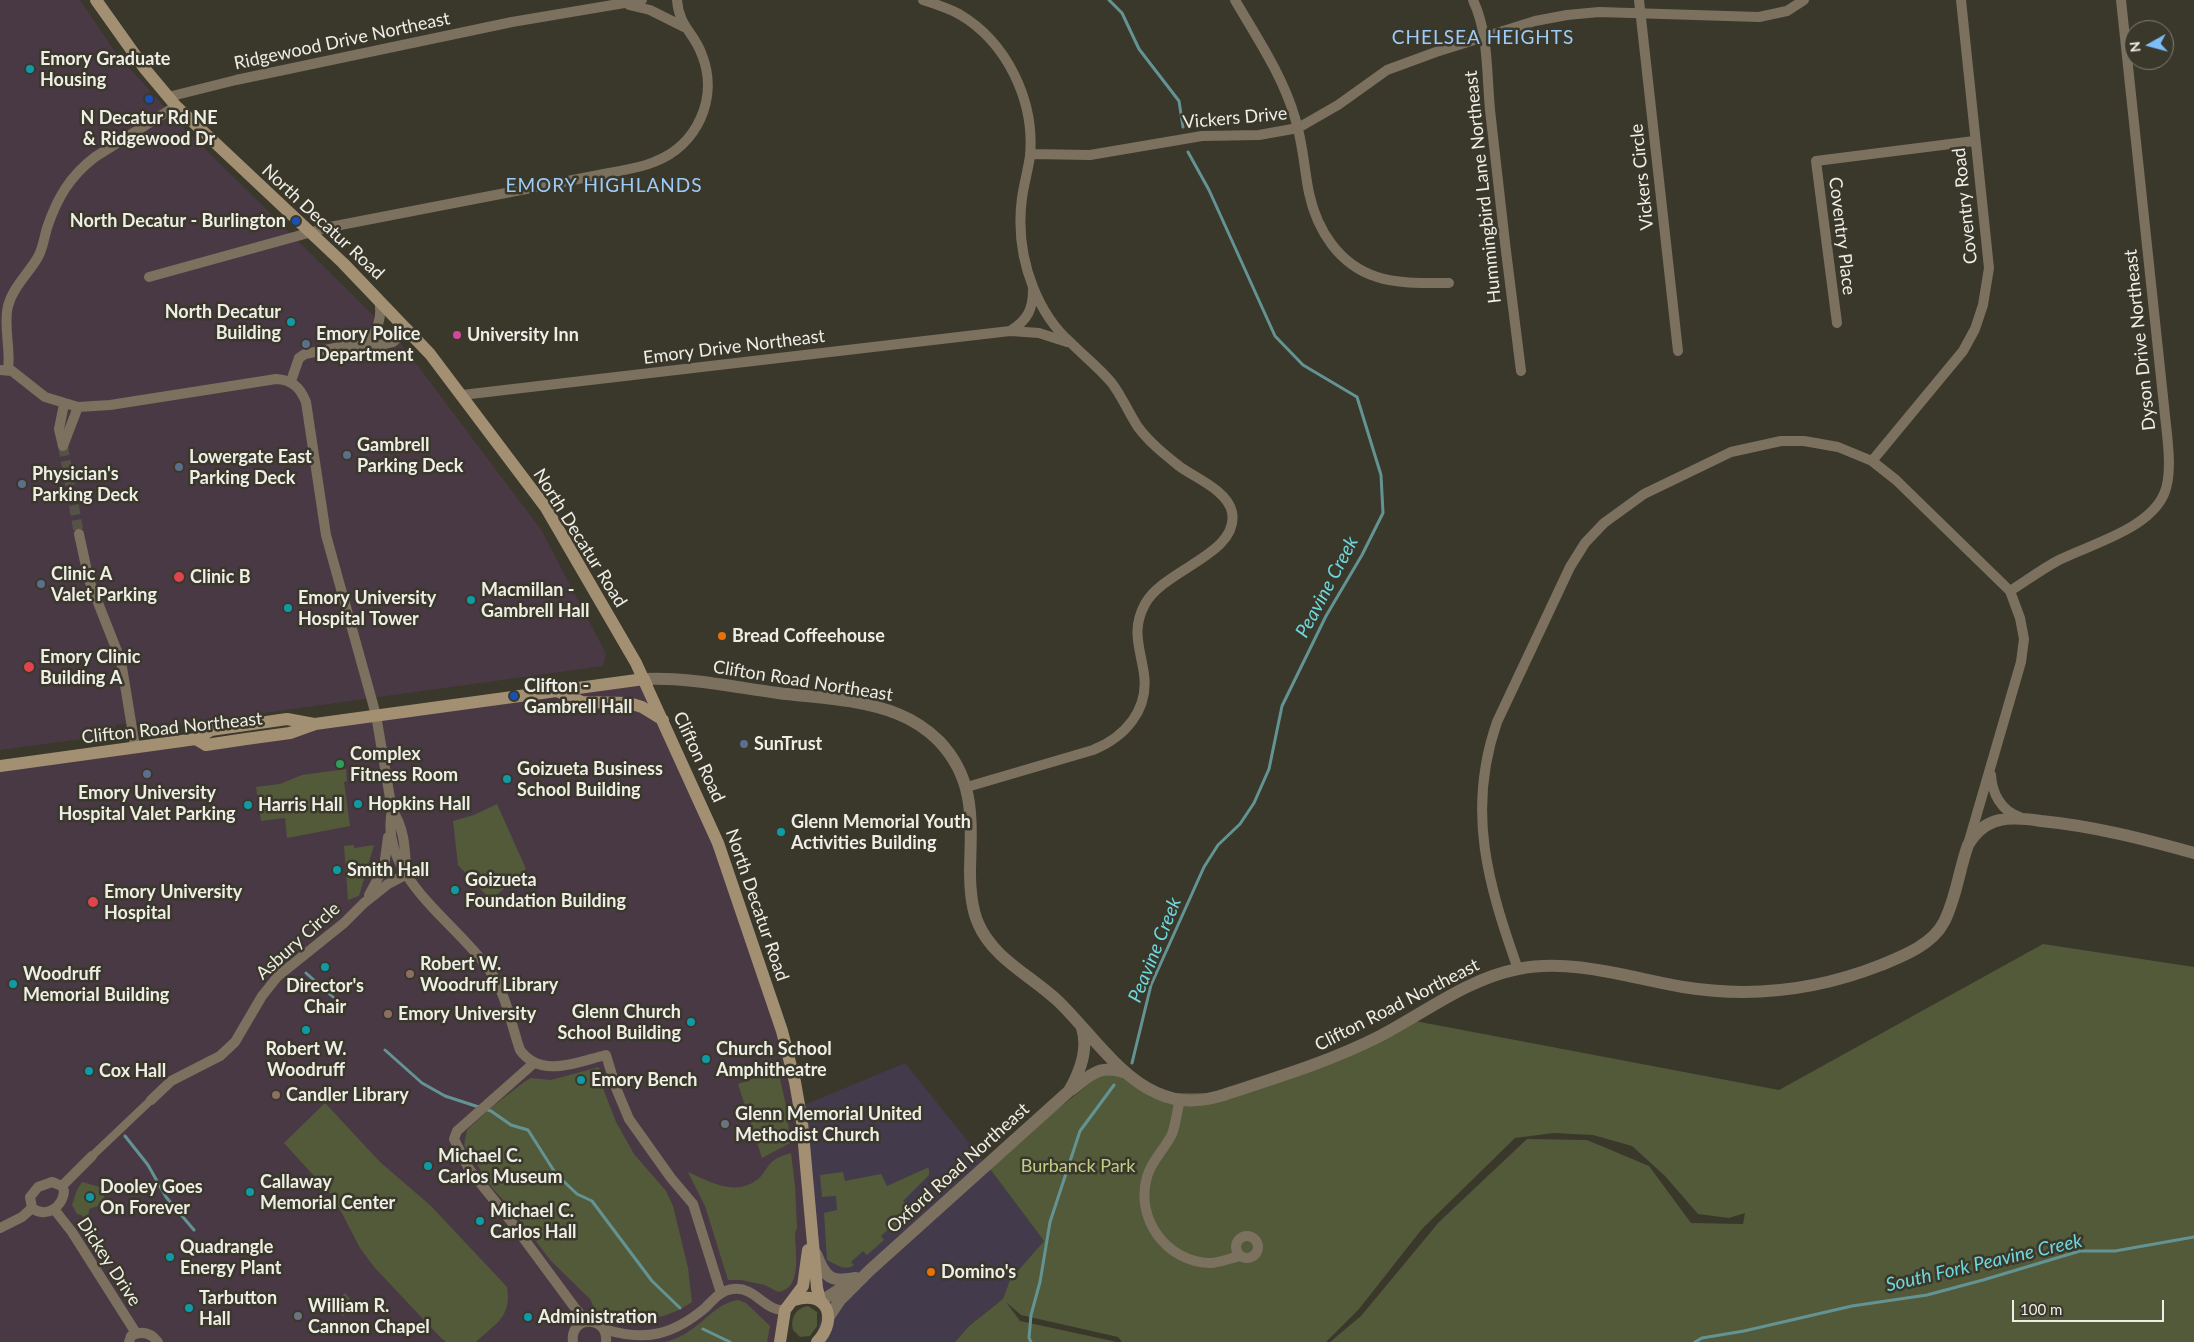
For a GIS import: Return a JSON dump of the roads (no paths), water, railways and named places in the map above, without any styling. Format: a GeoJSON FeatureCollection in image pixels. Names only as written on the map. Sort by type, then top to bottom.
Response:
{"type":"FeatureCollection","features":[{"type":"Feature","properties":{"kind":"main road","name":"North Decatur Road"},"geometry":{"type":"LineString","coordinates":[[96,0],[134,55],[172,101],[408,329],[462,395],[546,508],[576,557],[644,679],[688,774]]}},
{"type":"Feature","properties":{"kind":"main road"},"geometry":{"type":"LineString","coordinates":[[514,696],[644,679]]}},
{"type":"Feature","properties":{"kind":"main road"},"geometry":{"type":"LineString","coordinates":[[376,715],[622,682]]}},
{"type":"Feature","properties":{"kind":"main road"},"geometry":{"type":"LineString","coordinates":[[557,691],[582,702],[629,703],[642,707],[663,720]]}},
{"type":"Feature","properties":{"kind":"main road","name":"Clifton Road Northeast"},"geometry":{"type":"LineString","coordinates":[[1,766],[196,739],[211,730],[287,719],[315,724],[376,715]]}},
{"type":"Feature","properties":{"kind":"main road","name":"Clifton Road"},"geometry":{"type":"LineString","coordinates":[[688,774],[718,843],[736,892]]}},
{"type":"Feature","properties":{"kind":"main road","name":"North Decatur Road"},"geometry":{"type":"LineString","coordinates":[[736,892],[789,1057],[799,1103],[811,1220]]}},
{"type":"Feature","properties":{"kind":"main road"},"geometry":{"type":"LineString","coordinates":[[811,1220],[817,1288],[820,1300],[826,1308],[826,1342]]}},
{"type":"Feature","properties":{"kind":"main road"},"geometry":{"type":"LineString","coordinates":[[791,1342],[781,1336],[790,1305],[800,1292],[805,1280],[811,1220]]}},
{"type":"Feature","properties":{"kind":"main road"},"geometry":{"type":"LineString","coordinates":[[790,1305],[808,1296],[820,1300]]}},
{"type":"Feature","properties":{"kind":"main road"},"geometry":{"type":"LineString","coordinates":[[817,1342],[827,1323]]}},
{"type":"Feature","properties":{"kind":"street","name":"Ridgewood Drive Northeast"},"geometry":{"type":"LineString","coordinates":[[4,370],[10,350],[6,317],[9,305],[14,292],[38,257],[55,208],[65,187],[83,166],[172,101],[253,76],[512,22],[620,2],[642,0]]}},
{"type":"Feature","properties":{"kind":"street"},"geometry":{"type":"LineString","coordinates":[[149,277],[309,233],[609,173],[643,165],[662,158],[676,150],[691,136],[701,117],[707,98],[708,72],[698,46],[680,20],[677,0]]}},
{"type":"Feature","properties":{"kind":"street"},"geometry":{"type":"LineString","coordinates":[[923,0],[958,14],[973,24],[985,34],[1006,59],[1014,72],[1024,99],[1029,128],[1030,154],[1022,196],[1020,220],[1022,248],[1033,288],[1054,324],[1070,343],[1094,363],[1117,389],[1138,427],[1153,444],[1184,470],[1222,495],[1230,508],[1232,525],[1222,543],[1216,549],[1174,575],[1152,593],[1146,601],[1142,609],[1136,634],[1144,672],[1144,693],[1137,714],[1124,731],[1105,745],[1093,750],[967,787]]}},
{"type":"Feature","properties":{"kind":"street"},"geometry":{"type":"LineString","coordinates":[[1235,0],[1279,79],[1292,108],[1298,128],[1313,211],[1323,234],[1338,253],[1360,269],[1378,278],[1449,283]]}},
{"type":"Feature","properties":{"kind":"street","name":"Hummingbird Lane Northeast"},"geometry":{"type":"LineString","coordinates":[[1473,0],[1479,15],[1483,36],[1521,371]]}},
{"type":"Feature","properties":{"kind":"street","name":"Vickers Circle"},"geometry":{"type":"LineString","coordinates":[[1639,0],[1678,351]]}},
{"type":"Feature","properties":{"kind":"street","name":"Vickers Drive"},"geometry":{"type":"LineString","coordinates":[[1030,154],[1090,155],[1202,136],[1260,135],[1298,128],[1338,105],[1387,70],[1483,36],[1567,14],[1599,12],[1759,17],[1787,11],[1804,0]]}},
{"type":"Feature","properties":{"kind":"street","name":"Coventry Road"},"geometry":{"type":"LineString","coordinates":[[1872,460],[1963,352],[1976,329],[1983,305],[1989,268],[1974,140],[1961,0]]}},
{"type":"Feature","properties":{"kind":"street","name":"Dyson Drive Northeast"},"geometry":{"type":"LineString","coordinates":[[2010,590],[2059,560],[2100,542],[2143,519],[2157,507],[2165,493],[2168,460],[2164,406],[2121,0]]}},
{"type":"Feature","properties":{"kind":"street"},"geometry":{"type":"LineString","coordinates":[[620,2],[650,10],[685,28]]}},
{"type":"Feature","properties":{"kind":"street","name":"Coventry Place"},"geometry":{"type":"LineString","coordinates":[[1837,323],[1816,161],[1974,140]]}},
{"type":"Feature","properties":{"kind":"street"},"geometry":{"type":"LineString","coordinates":[[1010,331],[1024,321],[1030,313],[1033,288]]}},
{"type":"Feature","properties":{"kind":"street"},"geometry":{"type":"LineString","coordinates":[[367,345],[378,327],[382,311],[379,300]]}},
{"type":"Feature","properties":{"kind":"street"},"geometry":{"type":"LineString","coordinates":[[291,382],[299,358],[305,354],[345,346],[375,346],[393,342],[408,329]]}},
{"type":"Feature","properties":{"kind":"street","name":"Emory Drive Northeast"},"geometry":{"type":"LineString","coordinates":[[462,395],[1010,331],[1050,335],[1061,339],[1080,351]]}},
{"type":"Feature","properties":{"kind":"street"},"geometry":{"type":"LineString","coordinates":[[4,370],[17,374],[45,396],[64,404],[78,407],[110,405],[276,379],[291,382],[303,394],[306,402],[326,535],[376,715],[392,810],[400,822],[405,846],[406,874]]}},
{"type":"Feature","properties":{"kind":"street"},"geometry":{"type":"LineString","coordinates":[[64,404],[59,428],[63,446],[78,407]]}},
{"type":"Feature","properties":{"kind":"street"},"geometry":{"type":"LineString","coordinates":[[1518,969],[1498,913],[1485,859],[1482,821],[1484,777],[1492,739],[1505,705],[1562,583],[1585,543],[1604,523],[1644,494],[1731,452],[1781,440],[1804,441],[1838,447],[1872,460],[1896,480],[2010,590],[2023,628],[2023,650],[2020,667],[1968,845]]}},
{"type":"Feature","properties":{"kind":"street"},"geometry":{"type":"LineString","coordinates":[[79,534],[90,580],[121,661],[135,746]]}},
{"type":"Feature","properties":{"kind":"street","name":"Clifton Road Northeast"},"geometry":{"type":"LineString","coordinates":[[644,679],[692,680],[843,702],[894,713],[925,728],[938,740],[956,763],[967,787],[971,825],[971,895],[978,924],[995,949],[1059,1002],[1128,1074],[1156,1093],[1180,1100],[1207,1100],[1330,1060],[1380,1036],[1467,986],[1518,969],[1548,966],[1582,968],[1684,987],[1729,991],[1766,991],[1801,988],[1827,982],[1894,960],[1932,938],[1946,917],[1968,845],[1978,832],[1993,821],[2010,818],[2077,825],[2153,841],[2194,854]]}},
{"type":"Feature","properties":{"kind":"street"},"geometry":{"type":"LineString","coordinates":[[1992,761],[1991,782],[1994,793],[2010,813],[2026,819]]}},
{"type":"Feature","properties":{"kind":"street","name":"Asbury Circle"},"geometry":{"type":"LineString","coordinates":[[364,903],[377,883],[384,866],[392,810]]}},
{"type":"Feature","properties":{"kind":"street"},"geometry":{"type":"LineString","coordinates":[[389,823],[394,848],[414,887],[491,972],[500,990],[520,1050],[534,1063],[550,1068],[606,1055],[616,1088],[629,1119],[692,1204],[721,1293]]}},
{"type":"Feature","properties":{"kind":"street","name":"Asbury Circle"},"geometry":{"type":"LineString","coordinates":[[54,1209],[64,1196],[62,1186],[171,1080],[220,1056],[235,1042],[262,996],[278,976],[338,928],[364,903],[388,884],[406,874]]}},
{"type":"Feature","properties":{"kind":"street","name":"Oxford Road Northeast"},"geometry":{"type":"LineString","coordinates":[[1069,1091],[1081,1067],[1084,1055],[1082,1028]]}},
{"type":"Feature","properties":{"kind":"street"},"geometry":{"type":"LineString","coordinates":[[534,1063],[456,1135],[468,1169],[510,1220],[575,1308],[583,1316],[598,1323],[604,1330],[606,1342]]}},
{"type":"Feature","properties":{"kind":"street","name":"Oxford Road Northeast"},"geometry":{"type":"LineString","coordinates":[[827,1323],[840,1300],[870,1270],[1069,1091],[1097,1071],[1103,1069],[1119,1070],[1128,1074]]}},
{"type":"Feature","properties":{"kind":"street"},"geometry":{"type":"LineString","coordinates":[[1180,1100],[1172,1133],[1147,1175],[1143,1194],[1145,1210],[1152,1228],[1162,1242],[1180,1254],[1198,1261],[1211,1263],[1240,1256]]}},
{"type":"Feature","properties":{"kind":"street"},"geometry":{"type":"LineString","coordinates":[[32,1208],[30,1197],[38,1188],[52,1182],[62,1186]]}},
{"type":"Feature","properties":{"kind":"street"},"geometry":{"type":"LineString","coordinates":[[32,1208],[41,1213],[54,1209]]}},
{"type":"Feature","properties":{"kind":"street"},"geometry":{"type":"LineString","coordinates":[[0,1228],[22,1217],[32,1208]]}},
{"type":"Feature","properties":{"kind":"street","name":"Dickey Drive"},"geometry":{"type":"LineString","coordinates":[[54,1209],[72,1232],[136,1333]]}},
{"type":"Feature","properties":{"kind":"street"},"geometry":{"type":"LineString","coordinates":[[814,1248],[824,1273],[830,1278],[839,1280],[856,1278]]}},
{"type":"Feature","properties":{"kind":"street","name":"Oxford Road Northeast"},"geometry":{"type":"LineString","coordinates":[[820,1300],[836,1293],[870,1270]]}},
{"type":"Feature","properties":{"kind":"street"},"geometry":{"type":"LineString","coordinates":[[604,1330],[625,1335],[664,1333],[688,1322],[721,1293],[732,1289],[749,1290],[773,1308],[790,1305]]}},
{"type":"Feature","properties":{"kind":"street"},"geometry":{"type":"LineString","coordinates":[[575,1308],[579,1319],[578,1325]]}},
{"type":"Feature","properties":{"kind":"street"},"geometry":{"type":"LineString","coordinates":[[572,1341],[574,1330],[578,1325],[591,1321]]}},
{"type":"Feature","properties":{"kind":"street","name":"Dickey Drive"},"geometry":{"type":"LineString","coordinates":[[128,1342],[131,1336],[136,1333],[150,1334],[158,1342]]}},
{"type":"Feature","properties":{"kind":"waterway","name":"Peavine Creek"},"geometry":{"type":"LineString","coordinates":[[1109,0],[1122,13],[1139,49],[1179,101],[1183,127]]}},
{"type":"Feature","properties":{"kind":"waterway","name":"Peavine Creek"},"geometry":{"type":"LineString","coordinates":[[1132,1063],[1151,985],[1204,867],[1218,845],[1240,824],[1254,803],[1269,769],[1282,706],[1326,616],[1362,555],[1383,513],[1381,475],[1357,397],[1303,365],[1275,336],[1209,190],[1188,152]]}},
{"type":"Feature","properties":{"kind":"waterway"},"geometry":{"type":"LineString","coordinates":[[306,973],[333,997]]}},
{"type":"Feature","properties":{"kind":"waterway"},"geometry":{"type":"LineString","coordinates":[[385,1050],[422,1083],[445,1096],[491,1111],[511,1125],[528,1130],[556,1174],[577,1194],[592,1201],[652,1281],[680,1308]]}},
{"type":"Feature","properties":{"kind":"waterway","name":"Peavine Creek"},"geometry":{"type":"LineString","coordinates":[[1031,1342],[1029,1338],[1031,1315],[1040,1282],[1050,1222],[1080,1131],[1114,1085]]}},
{"type":"Feature","properties":{"kind":"waterway"},"geometry":{"type":"LineString","coordinates":[[125,1136],[148,1165],[166,1197],[194,1230]]}},
{"type":"Feature","properties":{"kind":"waterway","name":"South Fork Peavine Creek"},"geometry":{"type":"LineString","coordinates":[[1695,1342],[1702,1338],[1744,1331],[1852,1306],[1927,1295],[2080,1251],[2115,1251],[2194,1237]]}},
{"type":"Feature","properties":{"kind":"waterway"},"geometry":{"type":"LineString","coordinates":[[703,1329],[730,1342]]}},
{"type":"Feature","properties":{"kind":"tunnel"},"geometry":{"type":"LineString","coordinates":[[63,446],[79,534]]}},
{"type":"Feature","properties":{"kind":"place","name":"Emory Graduate Housing"},"geometry":{"type":"Point","coordinates":[30,69]}},
{"type":"Feature","properties":{"kind":"place","name":"N Decatur Rd NE & Ridgewood Dr"},"geometry":{"type":"Point","coordinates":[149,99]}},
{"type":"Feature","properties":{"kind":"place","name":"North Decatur - Burlington"},"geometry":{"type":"Point","coordinates":[296,221]}},
{"type":"Feature","properties":{"kind":"place","name":"North Decatur Building"},"geometry":{"type":"Point","coordinates":[291,322]}},
{"type":"Feature","properties":{"kind":"place","name":"University Inn"},"geometry":{"type":"Point","coordinates":[457,335]}},
{"type":"Feature","properties":{"kind":"place","name":"Emory Police Department"},"geometry":{"type":"Point","coordinates":[306,344]}},
{"type":"Feature","properties":{"kind":"place","name":"Gambrell Parking Deck"},"geometry":{"type":"Point","coordinates":[347,455]}},
{"type":"Feature","properties":{"kind":"place","name":"Lowergate East Parking Deck"},"geometry":{"type":"Point","coordinates":[179,467]}},
{"type":"Feature","properties":{"kind":"place","name":"Physician's Parking Deck"},"geometry":{"type":"Point","coordinates":[22,484]}},
{"type":"Feature","properties":{"kind":"place","name":"Clinic B"},"geometry":{"type":"Point","coordinates":[179,577]}},
{"type":"Feature","properties":{"kind":"place","name":"Clinic A Valet Parking"},"geometry":{"type":"Point","coordinates":[41,584]}},
{"type":"Feature","properties":{"kind":"place","name":"Macmillan - Gambrell Hall"},"geometry":{"type":"Point","coordinates":[471,600]}},
{"type":"Feature","properties":{"kind":"place","name":"Emory University Hospital Tower"},"geometry":{"type":"Point","coordinates":[288,608]}},
{"type":"Feature","properties":{"kind":"place","name":"Bread Coffeehouse"},"geometry":{"type":"Point","coordinates":[722,636]}},
{"type":"Feature","properties":{"kind":"place","name":"Emory Clinic Building A"},"geometry":{"type":"Point","coordinates":[29,667]}},
{"type":"Feature","properties":{"kind":"place","name":"Clifton - Gambrell Hall"},"geometry":{"type":"Point","coordinates":[514,696]}},
{"type":"Feature","properties":{"kind":"place","name":"SunTrust"},"geometry":{"type":"Point","coordinates":[744,744]}},
{"type":"Feature","properties":{"kind":"place","name":"Complex Fitness Room"},"geometry":{"type":"Point","coordinates":[340,764]}},
{"type":"Feature","properties":{"kind":"place","name":"Emory University Hospital Valet Parking"},"geometry":{"type":"Point","coordinates":[147,774]}},
{"type":"Feature","properties":{"kind":"place","name":"Goizueta Business School Building"},"geometry":{"type":"Point","coordinates":[507,779]}},
{"type":"Feature","properties":{"kind":"place","name":"Hopkins Hall"},"geometry":{"type":"Point","coordinates":[358,804]}},
{"type":"Feature","properties":{"kind":"place","name":"Harris Hall"},"geometry":{"type":"Point","coordinates":[248,805]}},
{"type":"Feature","properties":{"kind":"place","name":"Glenn Memorial Youth Activities Building"},"geometry":{"type":"Point","coordinates":[781,832]}},
{"type":"Feature","properties":{"kind":"place","name":"Smith Hall"},"geometry":{"type":"Point","coordinates":[337,870]}},
{"type":"Feature","properties":{"kind":"place","name":"Goizueta Foundation Building"},"geometry":{"type":"Point","coordinates":[455,890]}},
{"type":"Feature","properties":{"kind":"place","name":"Emory University Hospital"},"geometry":{"type":"Point","coordinates":[93,902]}},
{"type":"Feature","properties":{"kind":"place","name":"Director's Chair"},"geometry":{"type":"Point","coordinates":[325,967]}},
{"type":"Feature","properties":{"kind":"place","name":"Robert W. Woodruff Library"},"geometry":{"type":"Point","coordinates":[410,974]}},
{"type":"Feature","properties":{"kind":"place","name":"Woodruff Memorial Building"},"geometry":{"type":"Point","coordinates":[13,984]}},
{"type":"Feature","properties":{"kind":"place","name":"Emory University"},"geometry":{"type":"Point","coordinates":[388,1014]}},
{"type":"Feature","properties":{"kind":"place","name":"Glenn Church School Building"},"geometry":{"type":"Point","coordinates":[691,1022]}},
{"type":"Feature","properties":{"kind":"place","name":"Robert W. Woodruff"},"geometry":{"type":"Point","coordinates":[306,1030]}},
{"type":"Feature","properties":{"kind":"place","name":"Church School Amphitheatre"},"geometry":{"type":"Point","coordinates":[706,1059]}},
{"type":"Feature","properties":{"kind":"place","name":"Cox Hall"},"geometry":{"type":"Point","coordinates":[89,1071]}},
{"type":"Feature","properties":{"kind":"place","name":"Emory Bench"},"geometry":{"type":"Point","coordinates":[581,1080]}},
{"type":"Feature","properties":{"kind":"place","name":"Candler Library"},"geometry":{"type":"Point","coordinates":[276,1095]}},
{"type":"Feature","properties":{"kind":"place","name":"Glenn Memorial United Methodist Church"},"geometry":{"type":"Point","coordinates":[725,1124]}},
{"type":"Feature","properties":{"kind":"place","name":"Michael C. Carlos Museum"},"geometry":{"type":"Point","coordinates":[428,1166]}},
{"type":"Feature","properties":{"kind":"place","name":"Callaway Memorial Center"},"geometry":{"type":"Point","coordinates":[250,1192]}},
{"type":"Feature","properties":{"kind":"place","name":"Dooley Goes On Forever"},"geometry":{"type":"Point","coordinates":[90,1197]}},
{"type":"Feature","properties":{"kind":"place","name":"Michael C. Carlos Hall"},"geometry":{"type":"Point","coordinates":[480,1221]}},
{"type":"Feature","properties":{"kind":"place","name":"Quadrangle Energy Plant"},"geometry":{"type":"Point","coordinates":[170,1257]}},
{"type":"Feature","properties":{"kind":"place","name":"Domino's"},"geometry":{"type":"Point","coordinates":[931,1272]}},
{"type":"Feature","properties":{"kind":"place","name":"Tarbutton Hall"},"geometry":{"type":"Point","coordinates":[189,1308]}},
{"type":"Feature","properties":{"kind":"place","name":"William R. Cannon Chapel"},"geometry":{"type":"Point","coordinates":[298,1316]}},
{"type":"Feature","properties":{"kind":"place","name":"Administration"},"geometry":{"type":"Point","coordinates":[528,1317]}},
{"type":"Feature","properties":{"kind":"district","name":"CHELSEA HEIGHTS"},"geometry":{"type":"Point","coordinates":[1483,38]}},
{"type":"Feature","properties":{"kind":"district","name":"EMORY HIGHLANDS"},"geometry":{"type":"Point","coordinates":[604,186]}},
{"type":"Feature","properties":{"kind":"park label","name":"Burbanck Park"},"geometry":{"type":"Point","coordinates":[1078,1166]}}]}
